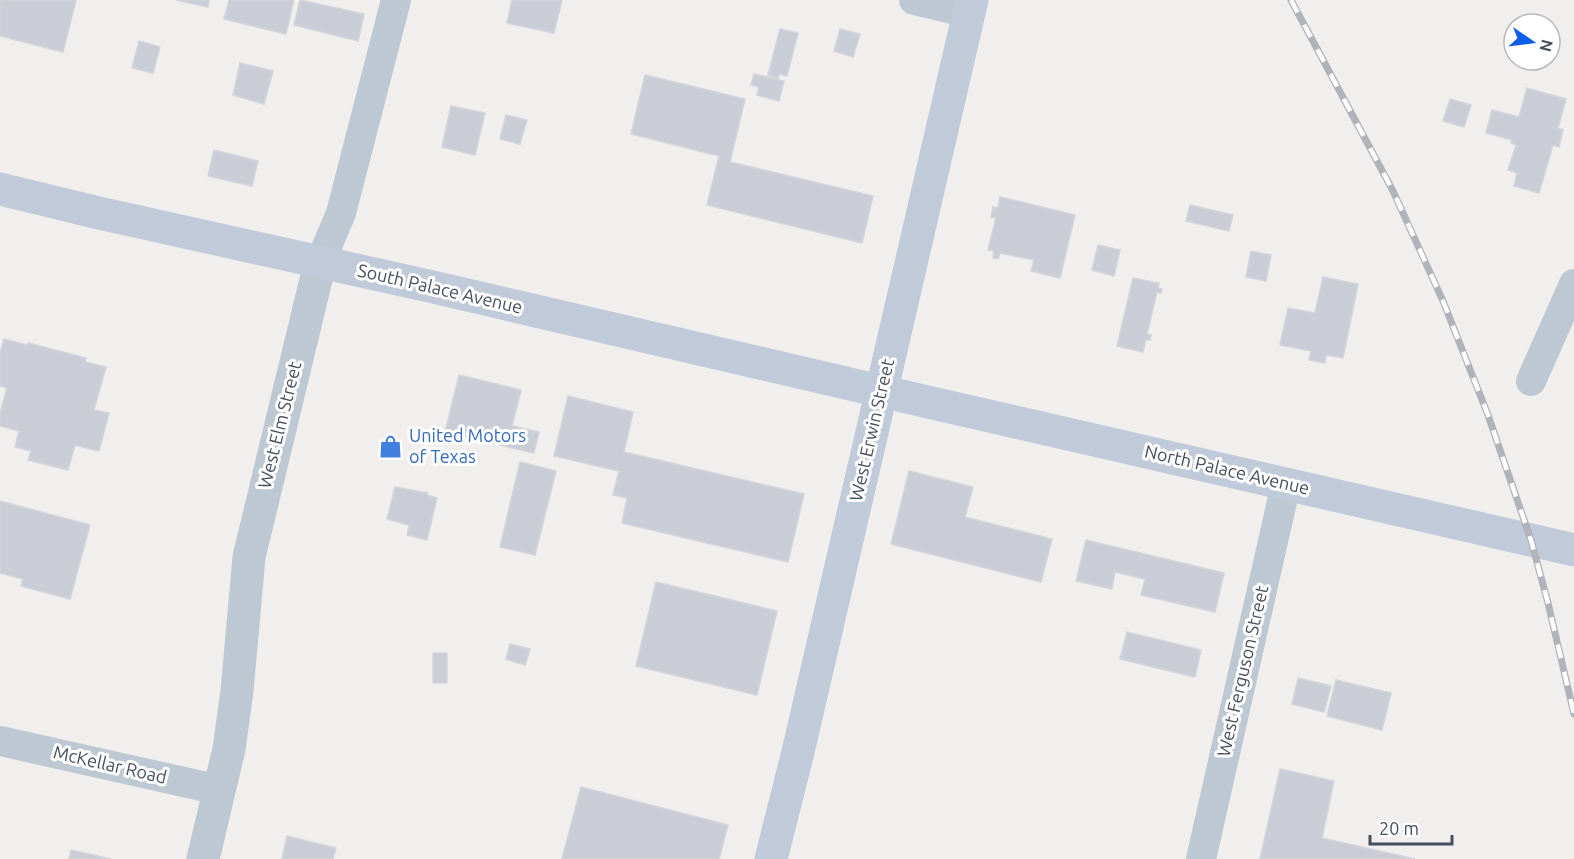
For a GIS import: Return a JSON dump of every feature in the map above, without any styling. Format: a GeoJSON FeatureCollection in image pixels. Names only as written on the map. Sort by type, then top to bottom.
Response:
{"type":"FeatureCollection","features":[{"type":"Feature","properties":{"kind":"main road","name":"West Erwin Street"},"geometry":{"type":"LineString","coordinates":[[771,859],[798,752],[970,7]]}},
{"type":"Feature","properties":{"kind":"main road","name":"South Palace Avenue"},"geometry":{"type":"LineString","coordinates":[[0,189],[456,292],[880,392]]}},
{"type":"Feature","properties":{"kind":"main road","name":"North Palace Avenue"},"geometry":{"type":"LineString","coordinates":[[880,392],[1574,550]]}},
{"type":"Feature","properties":{"kind":"street","name":"West Elm Street"},"geometry":{"type":"LineString","coordinates":[[203,859],[233,724],[249,557],[320,263],[340,213],[396,0]]}},
{"type":"Feature","properties":{"kind":"street"},"geometry":{"type":"LineString","coordinates":[[914,0],[970,7]]}},
{"type":"Feature","properties":{"kind":"street"},"geometry":{"type":"LineString","coordinates":[[1532,381],[1574,284]]}},
{"type":"Feature","properties":{"kind":"street","name":"West Ferguson Street"},"geometry":{"type":"LineString","coordinates":[[1201,859],[1286,484]]}},
{"type":"Feature","properties":{"kind":"street","name":"McKellar Road"},"geometry":{"type":"LineString","coordinates":[[0,741],[220,790]]}},
{"type":"Feature","properties":{"kind":"building"},"geometry":{"type":"Polygon","coordinates":[[[0,0],[76,0],[63,52],[0,36],[0,0]]]}},
{"type":"Feature","properties":{"kind":"building"},"geometry":{"type":"Polygon","coordinates":[[[176,0],[209,0],[208,7],[176,0]]]}},
{"type":"Feature","properties":{"kind":"building"},"geometry":{"type":"Polygon","coordinates":[[[229,0],[294,0],[286,34],[224,19],[229,0]]]}},
{"type":"Feature","properties":{"kind":"building"},"geometry":{"type":"Polygon","coordinates":[[[300,0],[364,14],[358,41],[294,25],[300,0]]]}},
{"type":"Feature","properties":{"kind":"building"},"geometry":{"type":"Polygon","coordinates":[[[512,0],[562,0],[554,33],[507,23],[512,0]]]}},
{"type":"Feature","properties":{"kind":"building"},"geometry":{"type":"Polygon","coordinates":[[[780,29],[798,33],[787,76],[779,74],[778,78],[768,75],[780,29]]]}},
{"type":"Feature","properties":{"kind":"building"},"geometry":{"type":"Polygon","coordinates":[[[840,29],[860,34],[853,57],[834,51],[840,29]]]}},
{"type":"Feature","properties":{"kind":"building"},"geometry":{"type":"Polygon","coordinates":[[[139,41],[160,47],[153,73],[132,68],[139,41]]]}},
{"type":"Feature","properties":{"kind":"building"},"geometry":{"type":"Polygon","coordinates":[[[240,63],[273,71],[264,104],[233,95],[240,63]]]}},
{"type":"Feature","properties":{"kind":"building"},"geometry":{"type":"Polygon","coordinates":[[[754,74],[784,81],[779,101],[757,95],[759,87],[751,85],[754,74]]]}},
{"type":"Feature","properties":{"kind":"building"},"geometry":{"type":"Polygon","coordinates":[[[645,75],[745,99],[730,162],[873,196],[862,243],[707,205],[719,156],[631,134],[645,75]]]}},
{"type":"Feature","properties":{"kind":"building"},"geometry":{"type":"Polygon","coordinates":[[[1527,88],[1566,99],[1558,128],[1563,130],[1559,147],[1553,145],[1539,193],[1514,186],[1517,173],[1508,170],[1516,145],[1511,143],[1512,140],[1486,133],[1492,110],[1519,117],[1527,88]]]}},
{"type":"Feature","properties":{"kind":"building"},"geometry":{"type":"Polygon","coordinates":[[[1450,99],[1471,105],[1464,127],[1443,121],[1450,99]]]}},
{"type":"Feature","properties":{"kind":"building"},"geometry":{"type":"Polygon","coordinates":[[[451,106],[485,113],[475,155],[442,147],[451,106]]]}},
{"type":"Feature","properties":{"kind":"building"},"geometry":{"type":"Polygon","coordinates":[[[506,115],[527,120],[520,144],[500,139],[506,115]]]}},
{"type":"Feature","properties":{"kind":"building"},"geometry":{"type":"Polygon","coordinates":[[[214,150],[258,161],[252,186],[208,176],[214,150]]]}},
{"type":"Feature","properties":{"kind":"building"},"geometry":{"type":"Polygon","coordinates":[[[1000,197],[1075,215],[1060,278],[1031,271],[1034,260],[1000,253],[998,259],[993,258],[994,251],[988,250],[996,218],[991,217],[993,207],[998,208],[1000,197]]]}},
{"type":"Feature","properties":{"kind":"building"},"geometry":{"type":"Polygon","coordinates":[[[1190,205],[1233,215],[1229,231],[1186,221],[1190,205]]]}},
{"type":"Feature","properties":{"kind":"building"},"geometry":{"type":"Polygon","coordinates":[[[1098,245],[1120,250],[1114,276],[1092,270],[1098,245]]]}},
{"type":"Feature","properties":{"kind":"building"},"geometry":{"type":"Polygon","coordinates":[[[1251,251],[1271,255],[1266,281],[1246,277],[1251,251]]]}},
{"type":"Feature","properties":{"kind":"building"},"geometry":{"type":"Polygon","coordinates":[[[1323,277],[1358,284],[1343,358],[1326,355],[1325,363],[1309,360],[1311,351],[1280,345],[1288,308],[1315,313],[1323,277]]]}},
{"type":"Feature","properties":{"kind":"building"},"geometry":{"type":"Polygon","coordinates":[[[1133,278],[1159,283],[1158,288],[1162,289],[1161,293],[1157,292],[1147,334],[1151,335],[1150,340],[1146,339],[1143,352],[1117,346],[1133,278]]]}},
{"type":"Feature","properties":{"kind":"building"},"geometry":{"type":"Polygon","coordinates":[[[4,339],[86,358],[85,362],[106,367],[94,410],[109,413],[99,451],[75,445],[68,470],[28,460],[31,451],[15,447],[19,431],[0,426],[0,413],[7,388],[0,386],[0,353],[4,339]]]}},
{"type":"Feature","properties":{"kind":"building"},"geometry":{"type":"Polygon","coordinates":[[[459,375],[521,390],[512,426],[539,432],[534,453],[445,432],[459,375]]]}},
{"type":"Feature","properties":{"kind":"building"},"geometry":{"type":"Polygon","coordinates":[[[568,396],[633,412],[624,452],[804,494],[788,562],[622,523],[627,498],[613,495],[619,471],[554,456],[568,396]]]}},
{"type":"Feature","properties":{"kind":"building"},"geometry":{"type":"Polygon","coordinates":[[[520,462],[556,471],[535,555],[500,547],[520,462]]]}},
{"type":"Feature","properties":{"kind":"building"},"geometry":{"type":"Polygon","coordinates":[[[909,471],[973,487],[965,517],[1052,539],[1041,582],[891,544],[909,471]]]}},
{"type":"Feature","properties":{"kind":"building"},"geometry":{"type":"Polygon","coordinates":[[[395,487],[428,493],[427,495],[437,498],[427,540],[407,535],[409,525],[387,519],[395,487]]]}},
{"type":"Feature","properties":{"kind":"building"},"geometry":{"type":"Polygon","coordinates":[[[0,501],[90,525],[70,599],[21,586],[23,579],[0,573],[0,501]]]}},
{"type":"Feature","properties":{"kind":"building"},"geometry":{"type":"Polygon","coordinates":[[[1086,540],[1224,573],[1215,612],[1141,595],[1145,579],[1115,572],[1112,589],[1076,581],[1086,540]]]}},
{"type":"Feature","properties":{"kind":"building"},"geometry":{"type":"Polygon","coordinates":[[[656,582],[777,611],[757,695],[636,666],[656,582]]]}},
{"type":"Feature","properties":{"kind":"building"},"geometry":{"type":"Polygon","coordinates":[[[1127,632],[1201,650],[1195,677],[1120,659],[1127,632]]]}},
{"type":"Feature","properties":{"kind":"building"},"geometry":{"type":"Polygon","coordinates":[[[510,644],[530,649],[525,665],[506,659],[510,644]]]}},
{"type":"Feature","properties":{"kind":"building"},"geometry":{"type":"Polygon","coordinates":[[[433,653],[447,653],[447,683],[433,683],[433,653]]]}},
{"type":"Feature","properties":{"kind":"building"},"geometry":{"type":"Polygon","coordinates":[[[1298,678],[1331,686],[1324,712],[1292,704],[1298,678]]]}},
{"type":"Feature","properties":{"kind":"building"},"geometry":{"type":"Polygon","coordinates":[[[1336,680],[1391,693],[1382,730],[1327,716],[1336,680]]]}},
{"type":"Feature","properties":{"kind":"building"},"geometry":{"type":"Polygon","coordinates":[[[1280,769],[1334,781],[1322,838],[1415,859],[1260,859],[1280,769]]]}},
{"type":"Feature","properties":{"kind":"building"},"geometry":{"type":"Polygon","coordinates":[[[581,787],[728,825],[719,859],[562,859],[581,787]]]}},
{"type":"Feature","properties":{"kind":"building"},"geometry":{"type":"Polygon","coordinates":[[[287,836],[336,848],[333,859],[282,859],[287,836]]]}},
{"type":"Feature","properties":{"kind":"building"},"geometry":{"type":"Polygon","coordinates":[[[71,850],[111,859],[69,859],[71,850]]]}},
{"type":"Feature","properties":{"kind":"railway"},"geometry":{"type":"LineString","coordinates":[[1291,0],[1393,191],[1443,301],[1488,415],[1531,540],[1574,714]]}},
{"type":"Feature","properties":{"kind":"place","name":"United Motors of Texas"},"geometry":{"type":"Point","coordinates":[391,446]}}]}
